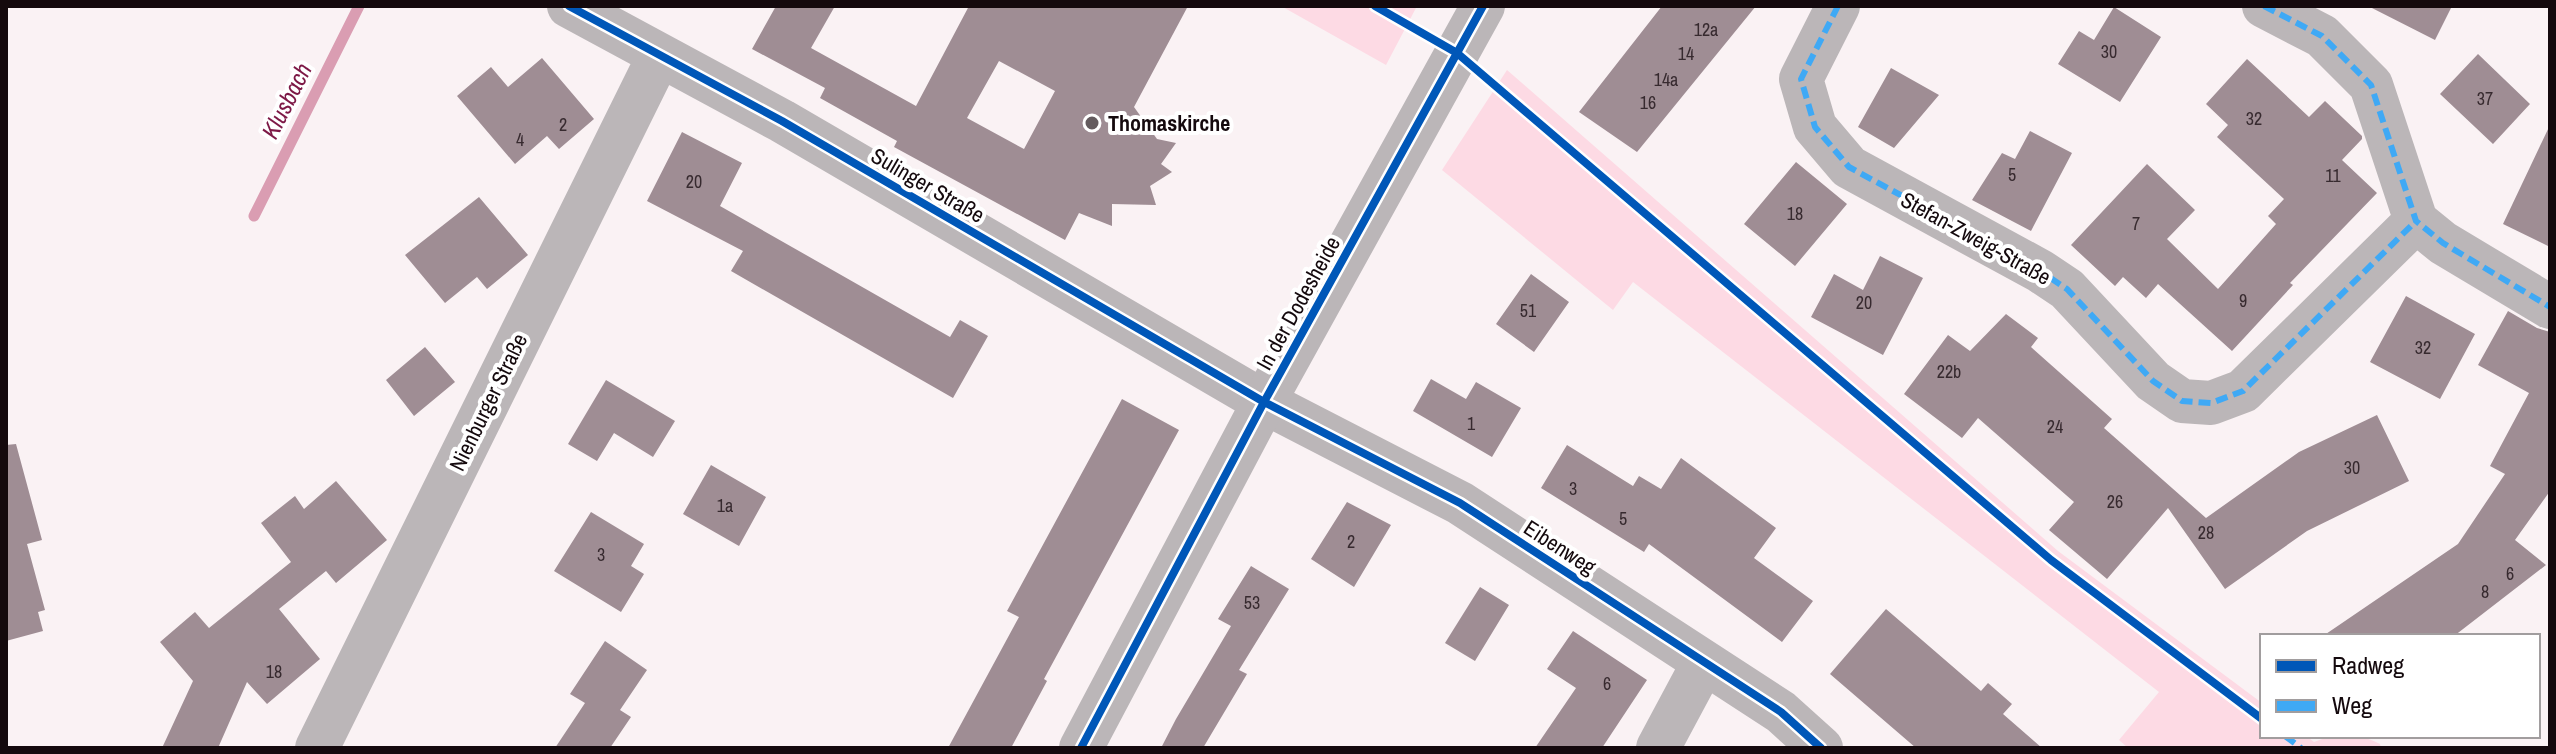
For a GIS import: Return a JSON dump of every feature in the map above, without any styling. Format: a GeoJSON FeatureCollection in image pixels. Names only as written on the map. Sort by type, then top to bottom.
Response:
{"type":"FeatureCollection","features":[{"type":"Feature","properties":{"kind":"street","name":"Sulinger Straße"},"geometry":{"type":"LineString","coordinates":[[569,6],[782,121],[1264,402]]}},
{"type":"Feature","properties":{"kind":"street","name":"In der Dodesheide"},"geometry":{"type":"LineString","coordinates":[[1081,748],[1264,402],[1483,6]]}},
{"type":"Feature","properties":{"kind":"street","name":"Stefan-Zweig-Straße"},"geometry":{"type":"LineString","coordinates":[[1838,6],[1801,79],[1815,127],[1849,167],[2040,271],[2067,289],[2153,381],[2182,401],[2211,403],[2243,391],[2416,221]]}},
{"type":"Feature","properties":{"kind":"street"},"geometry":{"type":"LineString","coordinates":[[2264,6],[2322,36],[2371,85],[2416,221],[2443,243],[2550,307]]}},
{"type":"Feature","properties":{"kind":"street","name":"Nienburger Straße"},"geometry":{"type":"LineString","coordinates":[[317,748],[659,56]]}},
{"type":"Feature","properties":{"kind":"street","name":"Eibenweg"},"geometry":{"type":"LineString","coordinates":[[1264,402],[1460,503],[1781,712],[1821,748]]}},
{"type":"Feature","properties":{"kind":"street"},"geometry":{"type":"LineString","coordinates":[[1658,748],[1704,662]]}},
{"type":"Feature","properties":{"kind":"shaded area"},"geometry":{"type":"Polygon","coordinates":[[[1281,6],[1417,6],[1386,65],[1281,6]]]}},
{"type":"Feature","properties":{"kind":"shaded area"},"geometry":{"type":"Polygon","coordinates":[[[1507,70],[2058,551],[2260,702],[2260,738],[2309,738],[2314,742],[2328,738],[2364,738],[2380,744],[2381,748],[2128,748],[2119,740],[2159,692],[1633,282],[1613,310],[1442,170],[1507,70]]]}},
{"type":"Feature","properties":{"kind":"building","name":"Thomaskirche"},"geometry":{"type":"Polygon","coordinates":[[[776,6],[835,6],[811,48],[916,106],[969,6],[1188,6],[1134,107],[1157,139],[1176,143],[1161,164],[1172,172],[1150,186],[1156,205],[1112,204],[1112,226],[1079,213],[1065,240],[894,147],[897,141],[820,98],[825,88],[752,49],[776,6]],[[999,61],[967,118],[1024,149],[1055,91],[999,61]]]}},
{"type":"Feature","properties":{"kind":"building"},"geometry":{"type":"Polygon","coordinates":[[[1662,6],[1756,6],[1637,152],[1579,112],[1662,6]]]}},
{"type":"Feature","properties":{"kind":"building"},"geometry":{"type":"Polygon","coordinates":[[[2368,6],[2452,6],[2435,40],[2368,6]]]}},
{"type":"Feature","properties":{"kind":"building"},"geometry":{"type":"Polygon","coordinates":[[[2114,7],[2161,37],[2120,102],[2058,64],[2079,31],[2094,40],[2114,7]]]}},
{"type":"Feature","properties":{"kind":"building"},"geometry":{"type":"Polygon","coordinates":[[[2478,54],[2530,104],[2493,144],[2440,94],[2478,54]]]}},
{"type":"Feature","properties":{"kind":"building"},"geometry":{"type":"Polygon","coordinates":[[[542,58],[594,119],[559,149],[547,136],[515,164],[457,96],[491,67],[508,87],[542,58]]]}},
{"type":"Feature","properties":{"kind":"building"},"geometry":{"type":"Polygon","coordinates":[[[2247,59],[2309,117],[2325,101],[2362,136],[2342,160],[2377,193],[2290,283],[2293,285],[2232,351],[2158,284],[2146,298],[2123,277],[2115,286],[2071,245],[2147,164],[2195,210],[2167,239],[2218,289],[2276,224],[2268,216],[2284,199],[2217,137],[2228,125],[2206,104],[2247,59]]]}},
{"type":"Feature","properties":{"kind":"building"},"geometry":{"type":"Polygon","coordinates":[[[1891,68],[1939,95],[1894,148],[1858,127],[1891,68]]]}},
{"type":"Feature","properties":{"kind":"building"},"geometry":{"type":"Polygon","coordinates":[[[2550,125],[2550,247],[2503,224],[2550,125]]]}},
{"type":"Feature","properties":{"kind":"building"},"geometry":{"type":"Polygon","coordinates":[[[2030,131],[2072,153],[2031,231],[1972,200],[2002,153],[2015,159],[2030,131]]]}},
{"type":"Feature","properties":{"kind":"building"},"geometry":{"type":"Polygon","coordinates":[[[682,132],[742,163],[720,206],[950,337],[960,320],[988,336],[953,398],[731,271],[743,251],[647,201],[682,132]]]}},
{"type":"Feature","properties":{"kind":"building"},"geometry":{"type":"Polygon","coordinates":[[[1796,162],[1847,204],[1795,266],[1744,224],[1796,162]]]}},
{"type":"Feature","properties":{"kind":"building"},"geometry":{"type":"Polygon","coordinates":[[[479,197],[528,255],[487,289],[477,277],[445,303],[405,255],[479,197]]]}},
{"type":"Feature","properties":{"kind":"building"},"geometry":{"type":"Polygon","coordinates":[[[1880,256],[1923,278],[1883,355],[1811,317],[1834,274],[1863,290],[1880,256]]]}},
{"type":"Feature","properties":{"kind":"building"},"geometry":{"type":"Polygon","coordinates":[[[1531,274],[1569,302],[1534,352],[1496,324],[1531,274]]]}},
{"type":"Feature","properties":{"kind":"building"},"geometry":{"type":"Polygon","coordinates":[[[2406,296],[2475,334],[2440,399],[2370,362],[2406,296]]]}},
{"type":"Feature","properties":{"kind":"building"},"geometry":{"type":"Polygon","coordinates":[[[2508,311],[2550,332],[2550,491],[2515,540],[2546,565],[2457,634],[2326,634],[2458,544],[2505,474],[2490,466],[2529,393],[2478,365],[2508,311]]]}},
{"type":"Feature","properties":{"kind":"building"},"geometry":{"type":"Polygon","coordinates":[[[2006,314],[2038,338],[2031,347],[2112,419],[2104,428],[2206,518],[2299,452],[2377,415],[2409,481],[2307,531],[2225,589],[2168,508],[2107,579],[2049,530],[2074,502],[1978,418],[1962,438],[1904,394],[1948,335],[1970,351],[2006,314]]]}},
{"type":"Feature","properties":{"kind":"building"},"geometry":{"type":"Polygon","coordinates":[[[425,347],[455,382],[414,416],[386,380],[425,347]]]}},
{"type":"Feature","properties":{"kind":"building"},"geometry":{"type":"Polygon","coordinates":[[[1431,379],[1466,399],[1476,382],[1521,408],[1492,457],[1413,411],[1431,379]]]}},
{"type":"Feature","properties":{"kind":"building"},"geometry":{"type":"Polygon","coordinates":[[[606,380],[675,421],[653,457],[614,433],[597,461],[568,444],[606,380]]]}},
{"type":"Feature","properties":{"kind":"building"},"geometry":{"type":"Polygon","coordinates":[[[1122,399],[1179,430],[1044,679],[1047,681],[1011,748],[948,748],[1019,617],[1007,611],[1122,399]]]}},
{"type":"Feature","properties":{"kind":"building"},"geometry":{"type":"Polygon","coordinates":[[[16,444],[42,540],[27,544],[45,610],[38,612],[43,631],[6,641],[6,445],[16,444]]]}},
{"type":"Feature","properties":{"kind":"building"},"geometry":{"type":"Polygon","coordinates":[[[1567,445],[1633,486],[1639,476],[1661,489],[1681,458],[1776,528],[1754,558],[1813,601],[1782,642],[1649,544],[1644,552],[1541,488],[1567,445]]]}},
{"type":"Feature","properties":{"kind":"building"},"geometry":{"type":"Polygon","coordinates":[[[711,465],[766,497],[739,546],[683,514],[711,465]]]}},
{"type":"Feature","properties":{"kind":"building"},"geometry":{"type":"Polygon","coordinates":[[[336,481],[387,540],[336,583],[326,571],[279,609],[320,659],[267,704],[247,682],[218,748],[162,748],[193,681],[160,642],[195,612],[209,628],[291,562],[261,523],[295,496],[304,509],[336,481]]]}},
{"type":"Feature","properties":{"kind":"building"},"geometry":{"type":"Polygon","coordinates":[[[1347,502],[1391,525],[1354,587],[1311,559],[1347,502]]]}},
{"type":"Feature","properties":{"kind":"building"},"geometry":{"type":"Polygon","coordinates":[[[591,512],[644,544],[631,566],[644,574],[621,612],[554,571],[591,512]]]}},
{"type":"Feature","properties":{"kind":"building"},"geometry":{"type":"Polygon","coordinates":[[[1251,566],[1289,589],[1239,670],[1247,674],[1203,748],[1161,748],[1231,626],[1218,619],[1251,566]]]}},
{"type":"Feature","properties":{"kind":"building"},"geometry":{"type":"Polygon","coordinates":[[[1480,587],[1509,605],[1475,661],[1445,643],[1480,587]]]}},
{"type":"Feature","properties":{"kind":"building"},"geometry":{"type":"Polygon","coordinates":[[[1886,609],[1981,691],[1988,683],[2012,704],[2003,714],[2042,748],[1916,748],[1830,674],[1886,609]]]}},
{"type":"Feature","properties":{"kind":"building"},"geometry":{"type":"Polygon","coordinates":[[[1573,631],[1647,680],[1602,748],[1535,748],[1576,688],[1547,669],[1573,631]]]}},
{"type":"Feature","properties":{"kind":"building"},"geometry":{"type":"Polygon","coordinates":[[[605,641],[647,670],[620,710],[631,717],[610,748],[555,748],[585,703],[570,694],[605,641]]]}},
{"type":"Feature","properties":{"kind":"waterway","name":"Klusbach"},"geometry":{"type":"LineString","coordinates":[[254,216],[359,6]]}},
{"type":"Feature","properties":{"kind":"marked path"},"geometry":{"type":"LineString","coordinates":[[1838,6],[1801,79],[1815,127],[1849,167],[2040,271],[2067,289],[2153,381],[2182,401],[2211,403],[2243,391],[2416,221]]}},
{"type":"Feature","properties":{"kind":"marked path"},"geometry":{"type":"LineString","coordinates":[[2264,6],[2322,36],[2371,85],[2416,221],[2443,243],[2550,307]]}},
{"type":"Feature","properties":{"kind":"marked path"},"geometry":{"type":"LineString","coordinates":[[2288,738],[2301,748]]}},
{"type":"Feature","properties":{"kind":"cycle path"},"geometry":{"type":"LineString","coordinates":[[569,6],[782,121],[1264,402],[1460,503],[1781,712],[1821,748]]}},
{"type":"Feature","properties":{"kind":"cycle path"},"geometry":{"type":"LineString","coordinates":[[1375,6],[1457,53],[2051,560],[2260,717]]}},
{"type":"Feature","properties":{"kind":"cycle path"},"geometry":{"type":"LineString","coordinates":[[1081,748],[1264,402],[1483,6]]}},
{"type":"Feature","properties":{"kind":"place","name":"Thomaskirche"},"geometry":{"type":"Point","coordinates":[1092,123]}}]}
